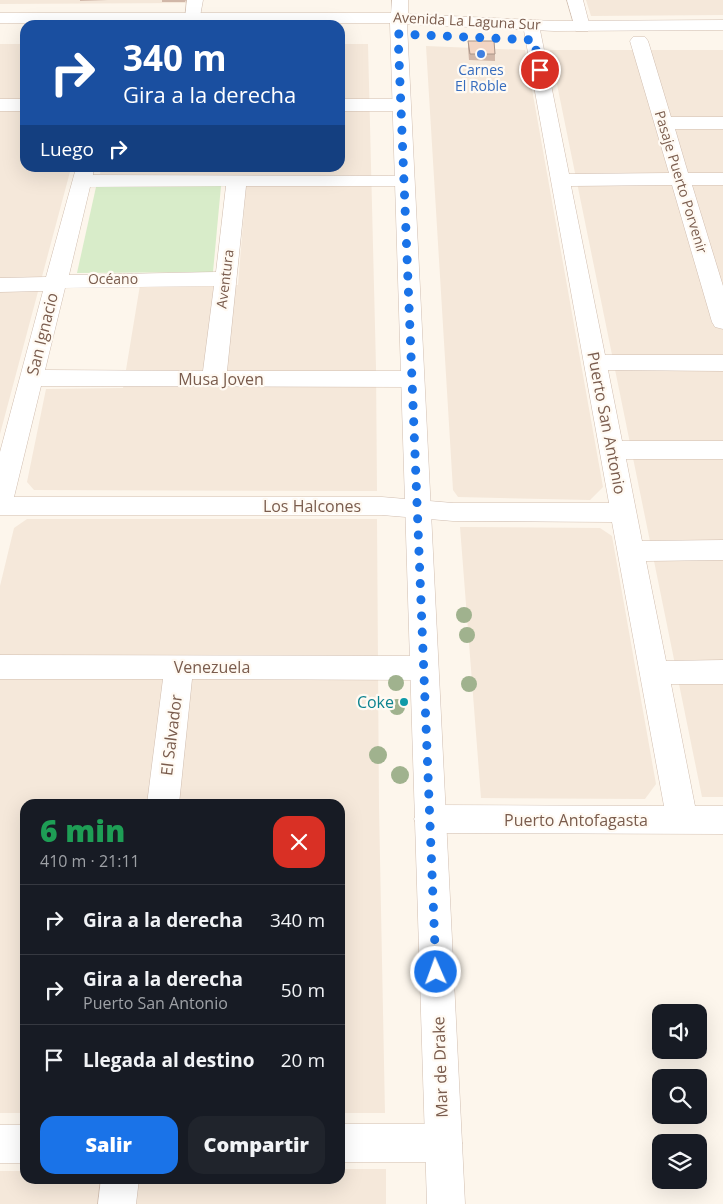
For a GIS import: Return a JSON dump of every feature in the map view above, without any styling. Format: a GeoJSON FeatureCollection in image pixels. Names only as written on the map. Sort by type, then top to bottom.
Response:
{"type":"FeatureCollection","features":[{"type":"Feature","properties":{"kind":"street"},"geometry":{"type":"LineString","coordinates":[[193,18],[195,0]]}},
{"type":"Feature","properties":{"kind":"street","name":"Mar de Drake"},"geometry":{"type":"LineString","coordinates":[[400,0],[398,25],[400,105],[446,1204]]}},
{"type":"Feature","properties":{"kind":"street"},"geometry":{"type":"LineString","coordinates":[[575,0],[582,27]]}},
{"type":"Feature","properties":{"kind":"street","name":"Avenida La Laguna Sur"},"geometry":{"type":"LineString","coordinates":[[0,18],[193,18],[252,20]]}},
{"type":"Feature","properties":{"kind":"street","name":"Avenida La Laguna Sur"},"geometry":{"type":"LineString","coordinates":[[345,23],[533,33],[639,41],[723,40]]}},
{"type":"Feature","properties":{"kind":"street","name":"Avenida La Laguna Sur"},"geometry":{"type":"LineString","coordinates":[[345,31],[398,25]]}},
{"type":"Feature","properties":{"kind":"street","name":"Avenida La Laguna Sur"},"geometry":{"type":"LineString","coordinates":[[533,33],[582,27],[723,25]]}},
{"type":"Feature","properties":{"kind":"street"},"geometry":{"type":"LineString","coordinates":[[0,32],[20,32]]}},
{"type":"Feature","properties":{"kind":"street","name":"Puerto San Antonio"},"geometry":{"type":"LineString","coordinates":[[533,33],[682,820]]}},
{"type":"Feature","properties":{"kind":"street","name":"Pasaje Puerto Porvenir"},"geometry":{"type":"LineString","coordinates":[[639,41],[723,322]]}},
{"type":"Feature","properties":{"kind":"street"},"geometry":{"type":"LineString","coordinates":[[0,105],[20,105]]}},
{"type":"Feature","properties":{"kind":"street"},"geometry":{"type":"LineString","coordinates":[[345,105],[400,105]]}},
{"type":"Feature","properties":{"kind":"street"},"geometry":{"type":"LineString","coordinates":[[664,123],[723,123]]}},
{"type":"Feature","properties":{"kind":"street"},"geometry":{"type":"LineString","coordinates":[[83,174],[237,180],[404,180]]}},
{"type":"Feature","properties":{"kind":"street","name":"San Ignacio"},"geometry":{"type":"LineString","coordinates":[[0,501],[83,174]]}},
{"type":"Feature","properties":{"kind":"street","name":"Aventura"},"geometry":{"type":"LineString","coordinates":[[214,379],[237,180]]}},
{"type":"Feature","properties":{"kind":"street"},"geometry":{"type":"LineString","coordinates":[[561,180],[723,180]]}},
{"type":"Feature","properties":{"kind":"street"},"geometry":{"type":"LineString","coordinates":[[699,241],[723,241]]}},
{"type":"Feature","properties":{"kind":"street","name":"Océano"},"geometry":{"type":"LineString","coordinates":[[0,285],[79,280],[225,279]]}},
{"type":"Feature","properties":{"kind":"street"},"geometry":{"type":"LineString","coordinates":[[595,362],[723,363]]}},
{"type":"Feature","properties":{"kind":"street","name":"Musa Joven"},"geometry":{"type":"LineString","coordinates":[[31,378],[412,379]]}},
{"type":"Feature","properties":{"kind":"street"},"geometry":{"type":"LineString","coordinates":[[612,450],[723,450]]}},
{"type":"Feature","properties":{"kind":"street","name":"Los Halcones"},"geometry":{"type":"LineString","coordinates":[[0,506],[382,506],[453,512],[624,513]]}},
{"type":"Feature","properties":{"kind":"street"},"geometry":{"type":"LineString","coordinates":[[631,551],[723,550]]}},
{"type":"Feature","properties":{"kind":"street","name":"Venezuela"},"geometry":{"type":"LineString","coordinates":[[0,667],[423,668]]}},
{"type":"Feature","properties":{"kind":"street","name":"El Salvador"},"geometry":{"type":"LineString","coordinates":[[164,799],[179,667]]}},
{"type":"Feature","properties":{"kind":"street"},"geometry":{"type":"LineString","coordinates":[[654,673],[723,672]]}},
{"type":"Feature","properties":{"kind":"street","name":"Puerto Antofagasta"},"geometry":{"type":"LineString","coordinates":[[430,819],[723,820]]}},
{"type":"Feature","properties":{"kind":"street"},"geometry":{"type":"LineString","coordinates":[[345,1143],[443,1142]]}},
{"type":"Feature","properties":{"kind":"street"},"geometry":{"type":"LineString","coordinates":[[0,1144],[20,1144]]}},
{"type":"Feature","properties":{"kind":"street"},"geometry":{"type":"LineString","coordinates":[[117,1204],[119,1184]]}},
{"type":"Feature","properties":{"kind":"shaded area"},"geometry":{"type":"Polygon","coordinates":[[[0,0],[192,0],[186,3],[0,4],[0,0]]]}},
{"type":"Feature","properties":{"kind":"shaded area"},"geometry":{"type":"Polygon","coordinates":[[[586,0],[723,0],[723,15],[591,16],[586,0]]]}},
{"type":"Feature","properties":{"kind":"shaded area"},"geometry":{"type":"Polygon","coordinates":[[[0,44],[20,44],[20,172],[70,172],[0,434],[0,44]]]}},
{"type":"Feature","properties":{"kind":"shaded area"},"geometry":{"type":"Polygon","coordinates":[[[345,44],[368,44],[377,491],[34,490],[27,482],[46,389],[123,388],[140,285],[238,285],[247,175],[100,174],[100,172],[345,172],[345,44]]]}},
{"type":"Feature","properties":{"kind":"shaded area"},"geometry":{"type":"Polygon","coordinates":[[[426,46],[525,50],[603,487],[590,500],[458,497],[453,490],[426,46]]]}},
{"type":"Feature","properties":{"kind":"shaded area"},"geometry":{"type":"Polygon","coordinates":[[[550,50],[723,50],[723,797],[702,797],[550,50]]]}},
{"type":"Feature","properties":{"kind":"shaded area"},"geometry":{"type":"Polygon","coordinates":[[[27,519],[377,519],[379,807],[385,1113],[345,1113],[345,799],[20,799],[20,1113],[0,1113],[0,586],[14,528],[27,519]]]}},
{"type":"Feature","properties":{"kind":"shaded area"},"geometry":{"type":"Polygon","coordinates":[[[460,527],[600,528],[612,536],[656,784],[645,799],[481,798],[460,527]]]}},
{"type":"Feature","properties":{"kind":"shaded area"},"geometry":{"type":"Polygon","coordinates":[[[345,1169],[386,1169],[386,1204],[0,1204],[0,1171],[20,1171],[20,1184],[345,1184],[345,1169]]]}},
{"type":"Feature","properties":{"kind":"green space"},"geometry":{"type":"Polygon","coordinates":[[[221,186],[213,272],[77,273],[96,187],[221,186]]]}},
{"type":"Feature","properties":{"kind":"building"},"geometry":{"type":"Polygon","coordinates":[[[468,41],[494,41],[495,54],[470,54],[468,41]]]}},
{"type":"Feature","properties":{"kind":"place","name":"Carnes El Roble"},"geometry":{"type":"Point","coordinates":[481,54]}},
{"type":"Feature","properties":{"kind":"place","name":"Coke"},"geometry":{"type":"Point","coordinates":[404,702]}},
{"type":"Feature","properties":{"kind":"route"},"geometry":{"type":"LineString","coordinates":[[436,972],[398,34],[534,40],[540,70]]}}]}
